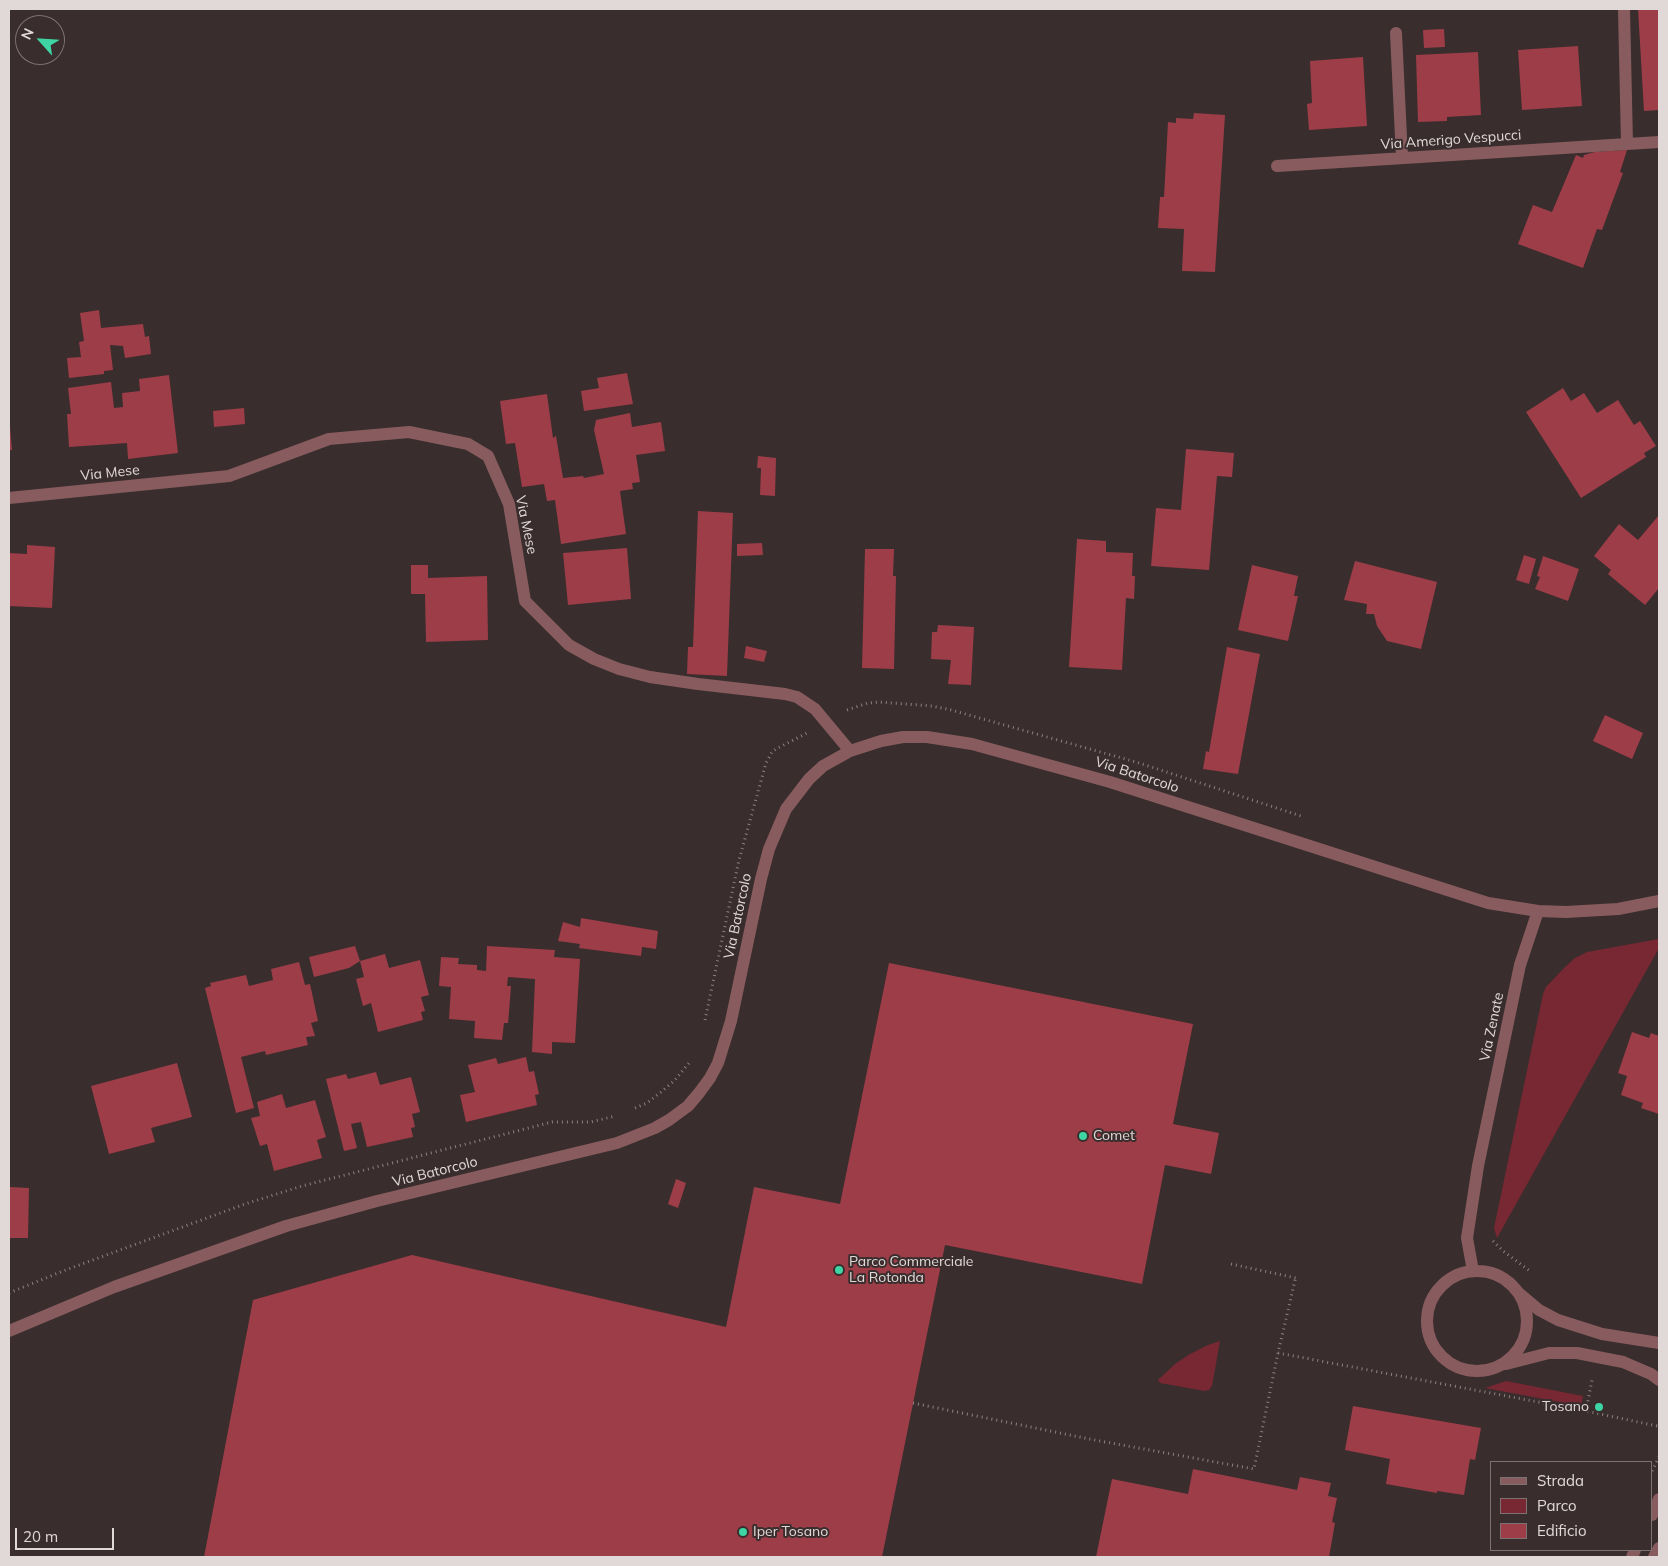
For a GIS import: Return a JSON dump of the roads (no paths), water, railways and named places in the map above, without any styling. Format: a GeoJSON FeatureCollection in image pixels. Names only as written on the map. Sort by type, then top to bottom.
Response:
{"type":"FeatureCollection","features":[{"type":"Feature","properties":{"kind":"street"},"geometry":{"type":"LineString","coordinates":[[1624,9],[1627,144]]}},
{"type":"Feature","properties":{"kind":"street"},"geometry":{"type":"LineString","coordinates":[[1396,34],[1402,158]]}},
{"type":"Feature","properties":{"kind":"street","name":"Via Amerigo Vespucci"},"geometry":{"type":"LineString","coordinates":[[1277,166],[1659,142]]}},
{"type":"Feature","properties":{"kind":"street","name":"Via Mese"},"geometry":{"type":"LineString","coordinates":[[9,498],[229,476],[329,439],[409,432],[468,444],[488,456],[509,504],[525,602],[569,645],[594,659],[619,669],[650,677],[797,697],[815,709],[850,750]]}},
{"type":"Feature","properties":{"kind":"street","name":"Via Batorcolo"},"geometry":{"type":"LineString","coordinates":[[9,1331],[114,1287],[286,1226],[369,1203],[617,1143],[655,1128],[669,1120],[688,1106],[710,1078],[718,1063],[731,1021],[769,849],[786,808],[796,794],[823,766],[850,750],[880,741],[904,737],[927,737],[972,744],[1110,782],[1476,900],[1538,911]]}},
{"type":"Feature","properties":{"kind":"street"},"geometry":{"type":"LineString","coordinates":[[1538,911],[1566,912],[1618,908],[1659,901]]}},
{"type":"Feature","properties":{"kind":"street","name":"Via Zenate"},"geometry":{"type":"LineString","coordinates":[[1473,1271],[1467,1238],[1478,1166],[1520,966],[1538,911]]}},
{"type":"Feature","properties":{"kind":"street"},"geometry":{"type":"LineString","coordinates":[[1659,1343],[1602,1334],[1558,1320],[1539,1310],[1506,1280],[1490,1273],[1473,1271],[1456,1275],[1442,1285],[1432,1300],[1427,1314],[1427,1330],[1432,1345],[1442,1358],[1455,1367],[1470,1371],[1486,1371],[1501,1365],[1549,1353],[1577,1353],[1623,1362],[1651,1374],[1659,1380]]}},
{"type":"Feature","properties":{"kind":"street"},"geometry":{"type":"LineString","coordinates":[[1501,1365],[1514,1356],[1522,1343],[1527,1326],[1525,1308],[1518,1292]]}},
{"type":"Feature","properties":{"kind":"street"},"geometry":{"type":"LineString","coordinates":[[1653,1513],[1659,1499]]}},
{"type":"Feature","properties":{"kind":"street"},"geometry":{"type":"LineString","coordinates":[[1654,1557],[1659,1548]]}},
{"type":"Feature","properties":{"kind":"place","name":"Comet"},"geometry":{"type":"Point","coordinates":[1083,1136]}},
{"type":"Feature","properties":{"kind":"place","name":"Parco Commerciale La Rotonda"},"geometry":{"type":"Point","coordinates":[839,1270]}},
{"type":"Feature","properties":{"kind":"place","name":"Tosano"},"geometry":{"type":"Point","coordinates":[1599,1407]}},
{"type":"Feature","properties":{"kind":"place","name":"Iper Tosano"},"geometry":{"type":"Point","coordinates":[743,1532]}}]}
